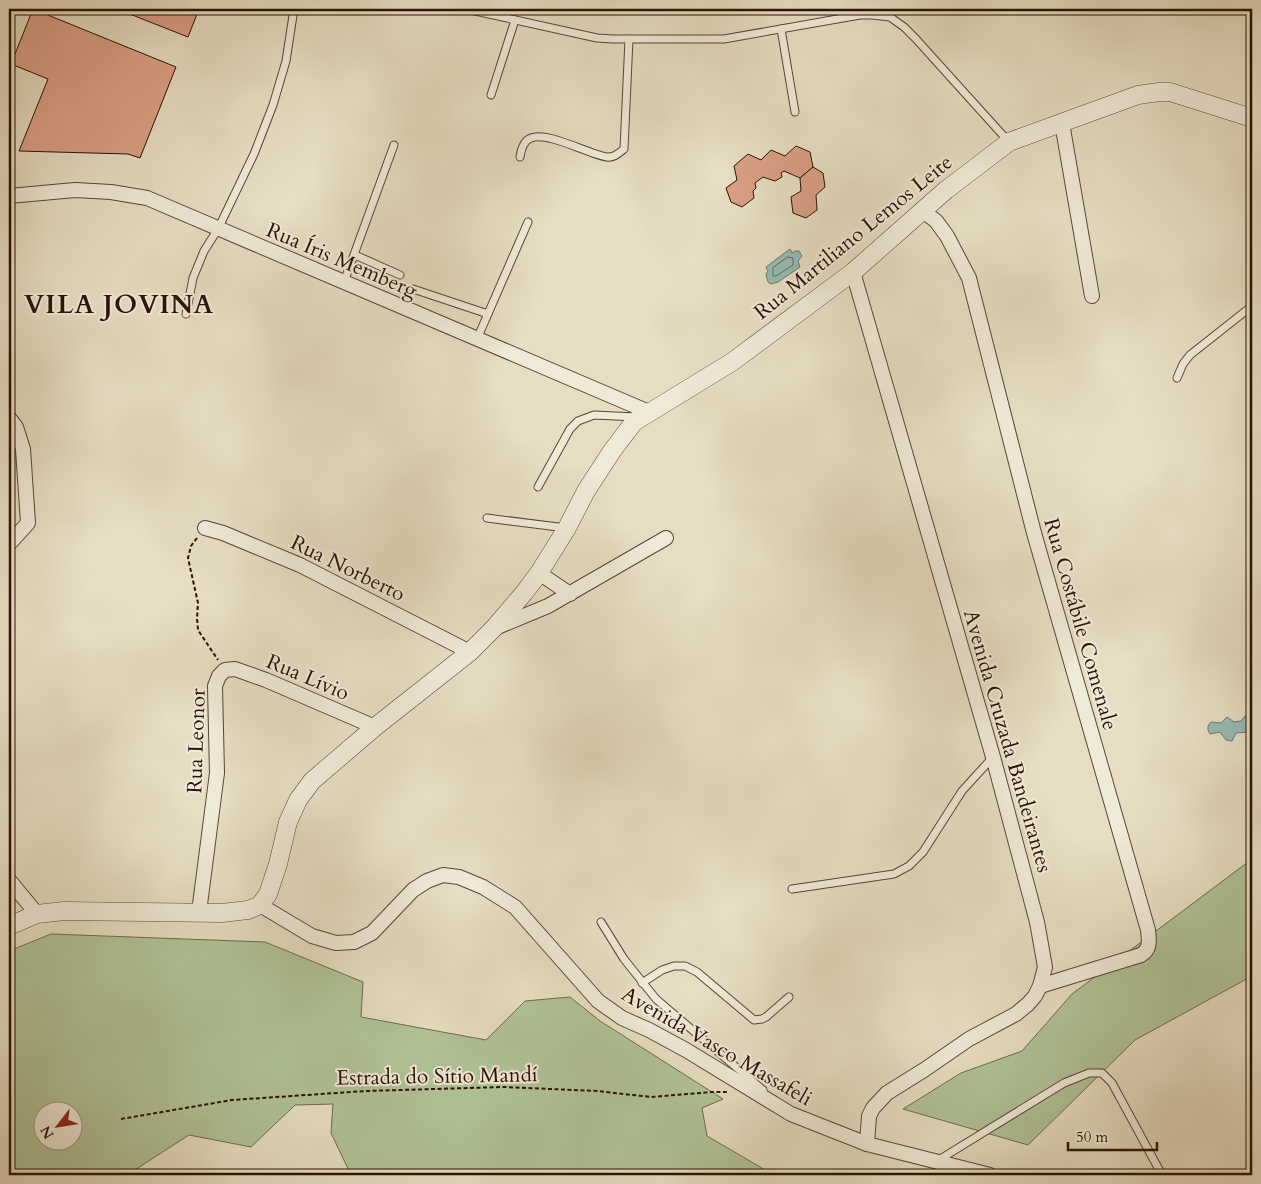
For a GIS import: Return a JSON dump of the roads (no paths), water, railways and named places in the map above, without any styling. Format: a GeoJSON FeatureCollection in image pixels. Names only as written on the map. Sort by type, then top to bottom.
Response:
{"type":"FeatureCollection","features":[{"type":"Feature","properties":{"kind":"street","name":"Rua Martiliano Lemos Leite"},"geometry":{"type":"LineString","coordinates":[[260,906],[268,894],[278,864],[288,822],[298,800],[312,781],[375,727],[470,652],[494,628],[540,573],[567,528],[586,490],[634,422],[732,362],[853,272],[971,169],[1010,142],[1138,95],[1158,92],[1170,92],[1252,118]]}},
{"type":"Feature","properties":{"kind":"street"},"geometry":{"type":"LineString","coordinates":[[1062,123],[1092,296]]}},
{"type":"Feature","properties":{"kind":"street","name":"Rua Íris Memberg"},"geometry":{"type":"LineString","coordinates":[[9,196],[75,190],[111,192],[147,198],[477,340],[645,415]]}},
{"type":"Feature","properties":{"kind":"street","name":"Rua Costábile Comenale"},"geometry":{"type":"LineString","coordinates":[[922,211],[936,221],[947,236],[969,278],[1034,533],[1148,930],[1149,946],[1141,955],[1040,986]]}},
{"type":"Feature","properties":{"kind":"street","name":"Avenida Cruzada Bandeirantes"},"geometry":{"type":"LineString","coordinates":[[853,272],[993,757],[1042,944],[1045,967],[1035,996],[1016,1014],[969,1039],[887,1093],[873,1108],[869,1116],[867,1144]]}},
{"type":"Feature","properties":{"kind":"street"},"geometry":{"type":"LineString","coordinates":[[9,418],[16,427],[23,449],[28,523],[9,544]]}},
{"type":"Feature","properties":{"kind":"street","name":"Rua Norberto"},"geometry":{"type":"LineString","coordinates":[[205,528],[223,533],[300,565],[470,652]]}},
{"type":"Feature","properties":{"kind":"street","name":"Rua Martiliano Lemos Leite"},"geometry":{"type":"LineString","coordinates":[[494,628],[532,614],[666,538]]}},
{"type":"Feature","properties":{"kind":"street"},"geometry":{"type":"LineString","coordinates":[[540,573],[570,594]]}},
{"type":"Feature","properties":{"kind":"street","name":"Rua Lívio"},"geometry":{"type":"LineString","coordinates":[[225,670],[235,669],[266,680],[375,727]]}},
{"type":"Feature","properties":{"kind":"street","name":"Rua Leonor"},"geometry":{"type":"LineString","coordinates":[[200,912],[217,773],[215,686],[219,676],[225,670]]}},
{"type":"Feature","properties":{"kind":"street","name":"Avenida Vasco Massafeli"},"geometry":{"type":"LineString","coordinates":[[260,906],[312,936],[336,943],[354,942],[372,933],[413,890],[427,881],[443,875],[459,877],[483,887],[515,907],[598,1001],[622,1018],[686,1050],[791,1114],[867,1144],[990,1175]]}},
{"type":"Feature","properties":{"kind":"street"},"geometry":{"type":"LineString","coordinates":[[9,880],[37,914]]}},
{"type":"Feature","properties":{"kind":"street"},"geometry":{"type":"LineString","coordinates":[[9,926],[37,914],[64,911],[230,912],[248,910],[260,906]]}},
{"type":"Feature","properties":{"kind":"lane"},"geometry":{"type":"LineString","coordinates":[[186,314],[193,278],[204,252],[218,230],[254,154],[273,105],[286,61],[294,9]]}},
{"type":"Feature","properties":{"kind":"lane"},"geometry":{"type":"LineString","coordinates":[[466,9],[597,38],[629,39],[724,39],[860,15],[890,17],[916,39],[1010,142]]}},
{"type":"Feature","properties":{"kind":"lane"},"geometry":{"type":"LineString","coordinates":[[491,95],[515,20]]}},
{"type":"Feature","properties":{"kind":"lane"},"geometry":{"type":"LineString","coordinates":[[780,29],[795,112]]}},
{"type":"Feature","properties":{"kind":"lane"},"geometry":{"type":"LineString","coordinates":[[520,157],[526,142],[530,138],[538,137],[576,146],[607,157],[618,154],[624,149],[629,39]]}},
{"type":"Feature","properties":{"kind":"lane"},"geometry":{"type":"LineString","coordinates":[[344,283],[394,145]]}},
{"type":"Feature","properties":{"kind":"lane"},"geometry":{"type":"LineString","coordinates":[[477,340],[528,222]]}},
{"type":"Feature","properties":{"kind":"lane"},"geometry":{"type":"LineString","coordinates":[[355,255],[400,275]]}},
{"type":"Feature","properties":{"kind":"lane"},"geometry":{"type":"LineString","coordinates":[[413,289],[488,314]]}},
{"type":"Feature","properties":{"kind":"lane"},"geometry":{"type":"LineString","coordinates":[[1178,378],[1183,364],[1190,355],[1252,306]]}},
{"type":"Feature","properties":{"kind":"lane"},"geometry":{"type":"LineString","coordinates":[[538,488],[570,429],[578,421],[604,415],[645,415]]}},
{"type":"Feature","properties":{"kind":"lane"},"geometry":{"type":"LineString","coordinates":[[487,518],[567,528]]}},
{"type":"Feature","properties":{"kind":"lane"},"geometry":{"type":"LineString","coordinates":[[792,889],[894,874],[909,866],[923,852],[962,791],[993,757]]}},
{"type":"Feature","properties":{"kind":"lane"},"geometry":{"type":"LineString","coordinates":[[601,922],[624,959],[656,999],[791,1114]]}},
{"type":"Feature","properties":{"kind":"lane"},"geometry":{"type":"LineString","coordinates":[[642,983],[662,970],[674,966],[685,966],[697,972],[754,1020],[766,1017],[789,996]]}},
{"type":"Feature","properties":{"kind":"lane"},"geometry":{"type":"LineString","coordinates":[[936,1161],[1064,1083],[1089,1073],[1102,1074],[1112,1083],[1162,1175]]}},
{"type":"Feature","properties":{"kind":"water"},"geometry":{"type":"Polygon","coordinates":[[[790,249],[792,253],[799,251],[802,256],[798,261],[800,267],[778,282],[771,284],[768,282],[766,267],[790,249]]]}},
{"type":"Feature","properties":{"kind":"water"},"geometry":{"type":"Polygon","coordinates":[[[1245,716],[1252,719],[1252,729],[1249,732],[1236,733],[1232,741],[1226,740],[1220,732],[1210,734],[1209,732],[1208,726],[1211,722],[1221,723],[1227,717],[1234,722],[1241,721],[1245,716]]]}},
{"type":"Feature","properties":{"kind":"district","name":"VILA JOVINA"},"geometry":{"type":"Point","coordinates":[119,304]}}]}
